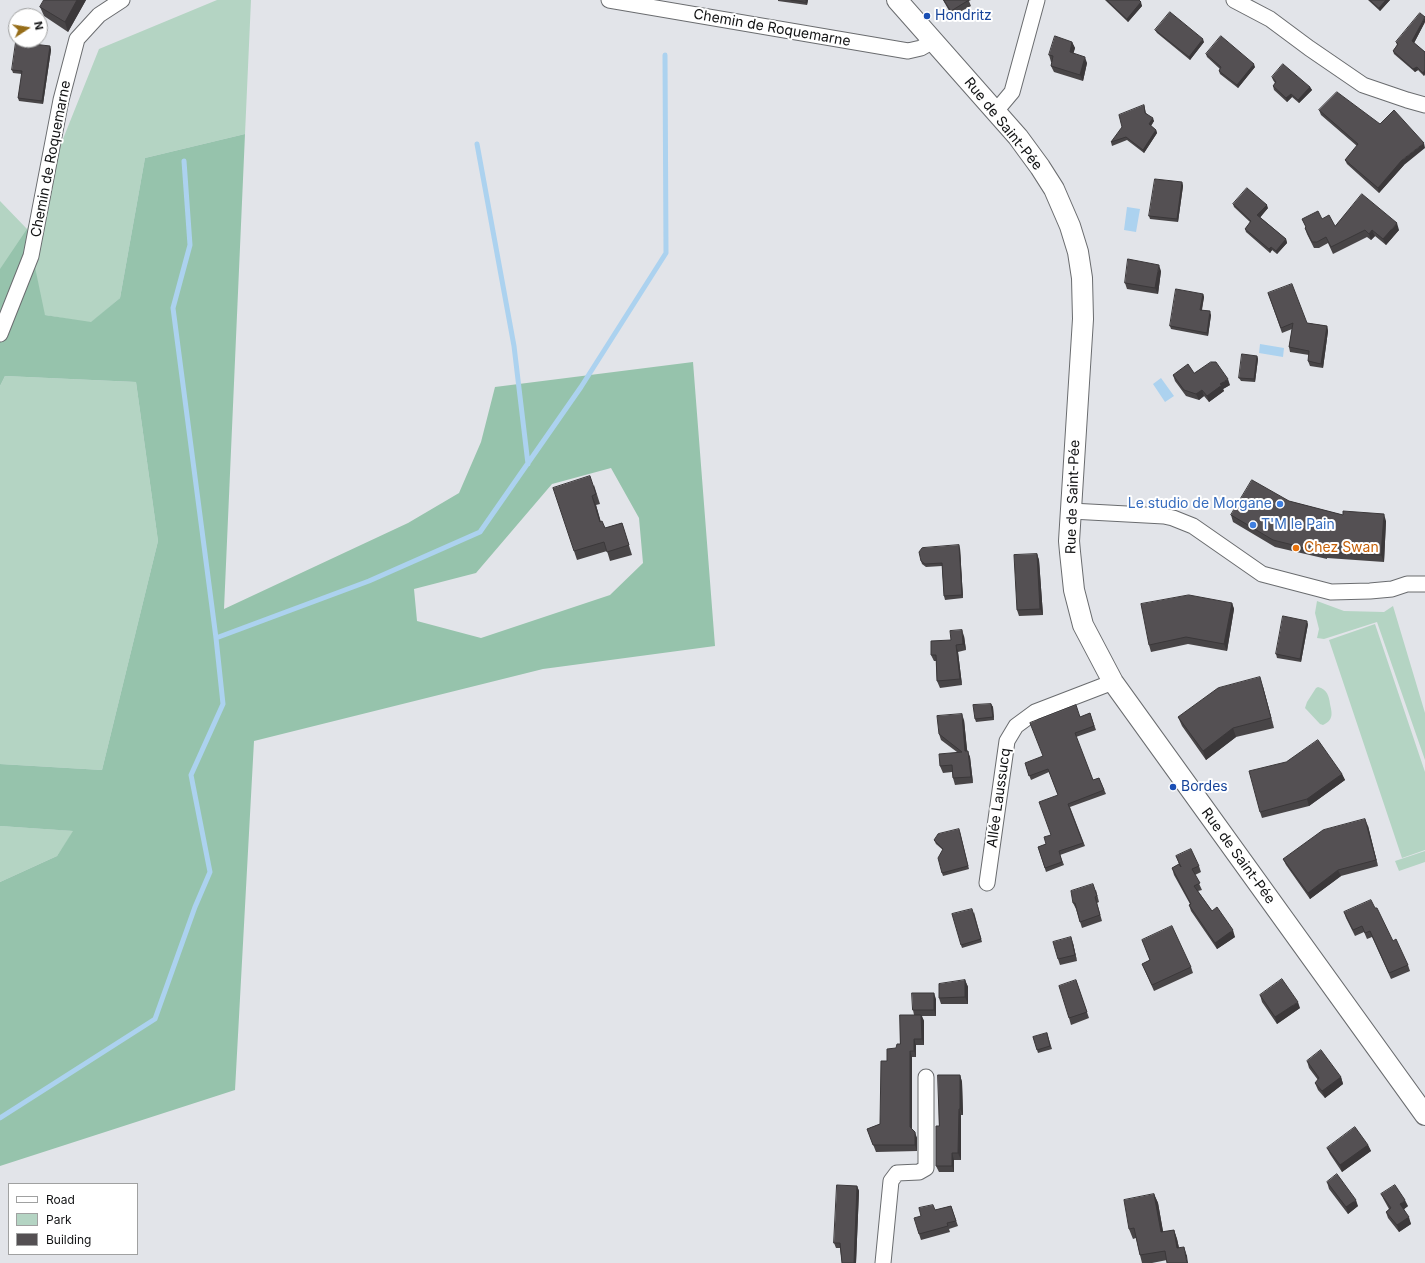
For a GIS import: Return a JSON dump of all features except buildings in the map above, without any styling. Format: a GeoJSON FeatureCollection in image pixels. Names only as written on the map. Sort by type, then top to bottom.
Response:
{"type":"FeatureCollection","features":[{"type":"Feature","properties":{"kind":"main road","name":"Rue de Saint-Pée"},"geometry":{"type":"LineString","coordinates":[[897,0],[996,111],[1040,167],[1054,189],[1070,226],[1078,252],[1082,278],[1083,319],[1069,541],[1074,590],[1083,625],[1113,682],[1425,1115]]}},
{"type":"Feature","properties":{"kind":"street","name":"Chemin de Roquemarne"},"geometry":{"type":"LineString","coordinates":[[0,334],[31,256],[61,100],[77,39],[99,15],[122,0]]}},
{"type":"Feature","properties":{"kind":"street","name":"Chemin de Roquemarne"},"geometry":{"type":"LineString","coordinates":[[609,0],[908,52],[921,48],[933,41]]}},
{"type":"Feature","properties":{"kind":"street"},"geometry":{"type":"LineString","coordinates":[[996,111],[1012,92],[1037,0]]}},
{"type":"Feature","properties":{"kind":"street"},"geometry":{"type":"LineString","coordinates":[[1234,0],[1270,19],[1363,85],[1425,105]]}},
{"type":"Feature","properties":{"kind":"street"},"geometry":{"type":"LineString","coordinates":[[1071,511],[1164,516],[1173,518],[1193,526],[1262,574],[1331,592],[1370,591],[1392,589],[1407,584],[1425,584]]}},
{"type":"Feature","properties":{"kind":"street","name":"Allée Laussucq"},"geometry":{"type":"LineString","coordinates":[[987,884],[1007,741],[1016,726],[1034,712],[1113,682]]}},
{"type":"Feature","properties":{"kind":"street"},"geometry":{"type":"LineString","coordinates":[[883,1263],[891,1181],[897,1173],[919,1172],[926,1168],[926,1077]]}},
{"type":"Feature","properties":{"kind":"green space"},"geometry":{"type":"Polygon","coordinates":[[[217,0],[251,0],[245,134],[145,158],[120,298],[91,323],[45,315],[0,269],[0,201],[27,229],[99,49],[217,0]]]}},
{"type":"Feature","properties":{"kind":"green space"},"geometry":{"type":"Polygon","coordinates":[[[245,134],[224,609],[408,523],[459,493],[481,442],[495,387],[693,362],[715,646],[543,669],[254,741],[235,1090],[0,1166],[0,882],[57,856],[73,831],[0,826],[0,764],[102,770],[158,541],[136,382],[5,376],[0,386],[0,269],[27,229],[45,315],[91,322],[120,298],[145,158],[245,134]],[[611,468],[552,484],[476,573],[414,589],[417,621],[481,638],[610,595],[643,563],[639,518],[611,468]]]}},
{"type":"Feature","properties":{"kind":"green space"},"geometry":{"type":"Polygon","coordinates":[[[5,376],[136,382],[158,541],[102,770],[0,764],[0,386],[5,376]]]}},
{"type":"Feature","properties":{"kind":"green space"},"geometry":{"type":"Polygon","coordinates":[[[1317,601],[1344,611],[1384,612],[1393,606],[1425,713],[1425,760],[1377,622],[1324,639],[1317,638],[1319,629],[1315,613],[1317,601]]]}},
{"type":"Feature","properties":{"kind":"green space"},"geometry":{"type":"Polygon","coordinates":[[[1375,624],[1425,772],[1425,850],[1402,858],[1329,640],[1375,624]]]}},
{"type":"Feature","properties":{"kind":"green space"},"geometry":{"type":"Polygon","coordinates":[[[1318,687],[1324,689],[1327,693],[1331,710],[1331,719],[1323,725],[1320,724],[1305,708],[1307,702],[1318,687]]]}},
{"type":"Feature","properties":{"kind":"green space"},"geometry":{"type":"Polygon","coordinates":[[[0,826],[74,831],[57,856],[0,882],[0,826]]]}},
{"type":"Feature","properties":{"kind":"green space"},"geometry":{"type":"Polygon","coordinates":[[[1425,851],[1425,862],[1399,871],[1395,861],[1425,851]]]}},
{"type":"Feature","properties":{"kind":"water"},"geometry":{"type":"Polygon","coordinates":[[[1127,207],[1140,209],[1136,232],[1124,230],[1127,207]]]}},
{"type":"Feature","properties":{"kind":"water"},"geometry":{"type":"Polygon","coordinates":[[[1260,344],[1284,348],[1283,357],[1259,353],[1260,344]]]}},
{"type":"Feature","properties":{"kind":"water"},"geometry":{"type":"Polygon","coordinates":[[[1161,378],[1174,396],[1165,402],[1153,384],[1161,378]]]}},
{"type":"Feature","properties":{"kind":"waterway"},"geometry":{"type":"LineString","coordinates":[[0,1118],[155,1019],[195,907],[210,872],[191,775],[223,704],[216,638],[369,581],[480,532],[581,387],[666,253],[665,55]]}},
{"type":"Feature","properties":{"kind":"waterway"},"geometry":{"type":"LineString","coordinates":[[477,144],[514,346],[528,464]]}},
{"type":"Feature","properties":{"kind":"waterway"},"geometry":{"type":"LineString","coordinates":[[184,161],[190,245],[173,308],[216,638]]}},
{"type":"Feature","properties":{"kind":"place","name":"Hondritz"},"geometry":{"type":"Point","coordinates":[927,16]}},
{"type":"Feature","properties":{"kind":"place","name":"Le studio de Morgane"},"geometry":{"type":"Point","coordinates":[1280,504]}},
{"type":"Feature","properties":{"kind":"place","name":"T'M le Pain"},"geometry":{"type":"Point","coordinates":[1253,525]}},
{"type":"Feature","properties":{"kind":"place","name":"Chez Swan"},"geometry":{"type":"Point","coordinates":[1296,548]}},
{"type":"Feature","properties":{"kind":"place","name":"Bordes"},"geometry":{"type":"Point","coordinates":[1173,787]}}]}
